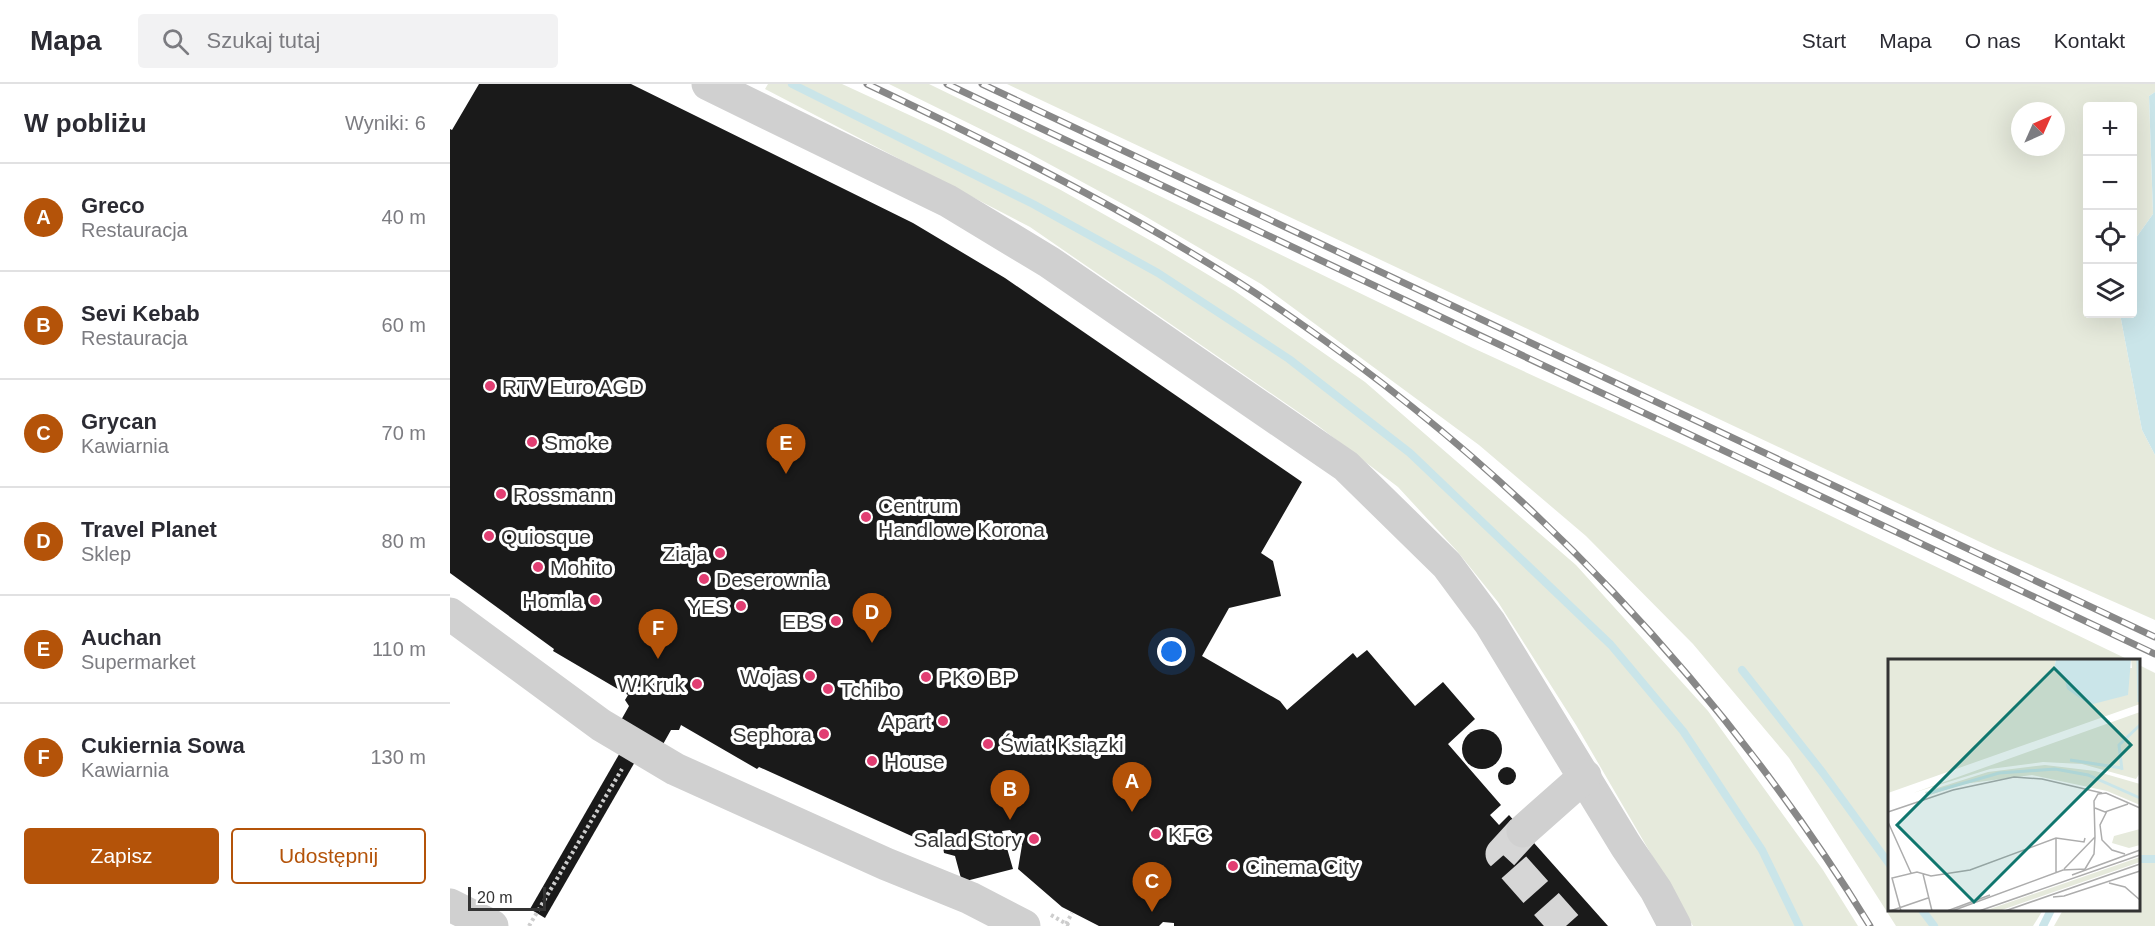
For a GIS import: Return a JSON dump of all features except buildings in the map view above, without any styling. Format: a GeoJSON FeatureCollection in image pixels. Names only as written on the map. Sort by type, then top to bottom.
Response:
{"type":"FeatureCollection","features":[{"type":"Feature","properties":{"kind":"street"},"geometry":{"type":"LineString","coordinates":[[708,84],[948,201],[1049,262],[1346,466],[1447,566],[1490,623],[1626,846],[1653,885],[1675,926]]}},
{"type":"Feature","properties":{"kind":"street"},"geometry":{"type":"LineString","coordinates":[[450,614],[601,725],[636,747],[719,789],[928,883],[970,898],[1024,926]]}},
{"type":"Feature","properties":{"kind":"street"},"geometry":{"type":"LineString","coordinates":[[1523,831],[1585,776]]}},
{"type":"Feature","properties":{"kind":"street"},"geometry":{"type":"LineString","coordinates":[[1626,846],[1653,926]]}},
{"type":"Feature","properties":{"kind":"street"},"geometry":{"type":"LineString","coordinates":[[450,905],[492,926]]}},
{"type":"Feature","properties":{"kind":"path"},"geometry":{"type":"LineString","coordinates":[[529,926],[636,747]]}},
{"type":"Feature","properties":{"kind":"path"},"geometry":{"type":"LineString","coordinates":[[1066,924],[1072,913]]}},
{"type":"Feature","properties":{"kind":"shaded area"},"geometry":{"type":"Polygon","coordinates":[[[768,84],[842,84],[944,131],[1059,189],[1162,247],[1235,291],[1365,382],[1576,565],[1708,711],[1823,870],[1858,926],[1693,926],[1576,725],[1498,602],[1457,551],[1398,487],[1317,425],[1030,227],[765,89],[768,84]]]}},
{"type":"Feature","properties":{"kind":"shaded area"},"geometry":{"type":"Polygon","coordinates":[[[889,84],[929,84],[1473,348],[1682,444],[2127,659],[1888,659],[1888,911],[2042,911],[2033,926],[1896,926],[1789,758],[1693,644],[1586,536],[1479,445],[1261,284],[1143,215],[1027,152],[889,84]]]}},
{"type":"Feature","properties":{"kind":"shaded area"},"geometry":{"type":"Polygon","coordinates":[[[1007,84],[2155,84],[2155,92],[2149,96],[2153,214],[2137,236],[2137,102],[2083,102],[2083,318],[2121,318],[2142,430],[2155,455],[2155,620],[1995,549],[1007,84]]]}},
{"type":"Feature","properties":{"kind":"shaded area"},"geometry":{"type":"Polygon","coordinates":[[[2140,666],[2155,673],[2155,926],[2054,926],[2062,911],[2140,911],[2140,666]]]}},
{"type":"Feature","properties":{"kind":"water"},"geometry":{"type":"Polygon","coordinates":[[[2155,92],[2155,455],[2142,430],[2121,318],[2137,318],[2137,236],[2153,214],[2149,96],[2155,92]]]}},
{"type":"Feature","properties":{"kind":"waterway"},"geometry":{"type":"LineString","coordinates":[[792,84],[1033,204],[1158,273],[1289,359],[1410,453],[1611,645],[1683,731],[1762,850],[1799,926]]}},
{"type":"Feature","properties":{"kind":"waterway"},"geometry":{"type":"LineString","coordinates":[[1742,670],[1823,773],[1888,862]]}},
{"type":"Feature","properties":{"kind":"waterway"},"geometry":{"type":"LineString","coordinates":[[2140,859],[2155,859]]}},
{"type":"Feature","properties":{"kind":"waterway"},"geometry":{"type":"LineString","coordinates":[[1923,911],[1934,926]]}},
{"type":"Feature","properties":{"kind":"waterway"},"geometry":{"type":"LineString","coordinates":[[2043,926],[2050,911]]}},
{"type":"Feature","properties":{"kind":"tunnel"},"geometry":{"type":"LineString","coordinates":[[1523,831],[1502,854],[1566,926]]}},
{"type":"Feature","properties":{"kind":"railway"},"geometry":{"type":"LineString","coordinates":[[867,84],[1031,164],[1192,253],[1294,319],[1379,381],[1461,447],[1539,518],[1614,592],[1684,671],[1750,753],[1813,838],[1870,926]]}},
{"type":"Feature","properties":{"kind":"railway"},"geometry":{"type":"LineString","coordinates":[[947,84],[2155,654]]}},
{"type":"Feature","properties":{"kind":"railway"},"geometry":{"type":"LineString","coordinates":[[982,84],[2155,637]]}},
{"type":"Feature","properties":{"kind":"place","name":"RTV Euro AGD"},"geometry":{"type":"Point","coordinates":[490,386]}},
{"type":"Feature","properties":{"kind":"place","name":"Smoke"},"geometry":{"type":"Point","coordinates":[532,442]}},
{"type":"Feature","properties":{"kind":"place","name":"Auchan"},"geometry":{"type":"Point","coordinates":[786,474]}},
{"type":"Feature","properties":{"kind":"place","name":"Rossmann"},"geometry":{"type":"Point","coordinates":[501,494]}},
{"type":"Feature","properties":{"kind":"place","name":"Centrum Handlowe Korona"},"geometry":{"type":"Point","coordinates":[866,517]}},
{"type":"Feature","properties":{"kind":"place","name":"Quiosque"},"geometry":{"type":"Point","coordinates":[489,536]}},
{"type":"Feature","properties":{"kind":"place","name":"Ziaja"},"geometry":{"type":"Point","coordinates":[720,553]}},
{"type":"Feature","properties":{"kind":"place","name":"Mohito"},"geometry":{"type":"Point","coordinates":[538,567]}},
{"type":"Feature","properties":{"kind":"place","name":"Deserownia"},"geometry":{"type":"Point","coordinates":[704,579]}},
{"type":"Feature","properties":{"kind":"place","name":"Homla"},"geometry":{"type":"Point","coordinates":[595,600]}},
{"type":"Feature","properties":{"kind":"place","name":"YES"},"geometry":{"type":"Point","coordinates":[741,606]}},
{"type":"Feature","properties":{"kind":"place","name":"EBS"},"geometry":{"type":"Point","coordinates":[836,621]}},
{"type":"Feature","properties":{"kind":"place","name":"Travel Planet"},"geometry":{"type":"Point","coordinates":[872,643]}},
{"type":"Feature","properties":{"kind":"place","name":"Cukiernia Sowa"},"geometry":{"type":"Point","coordinates":[658,659]}},
{"type":"Feature","properties":{"kind":"place","name":"Wojas"},"geometry":{"type":"Point","coordinates":[810,676]}},
{"type":"Feature","properties":{"kind":"place","name":"PKO BP"},"geometry":{"type":"Point","coordinates":[926,677]}},
{"type":"Feature","properties":{"kind":"place","name":"W.Kruk"},"geometry":{"type":"Point","coordinates":[697,684]}},
{"type":"Feature","properties":{"kind":"place","name":"Tchibo"},"geometry":{"type":"Point","coordinates":[828,689]}},
{"type":"Feature","properties":{"kind":"place","name":"Apart"},"geometry":{"type":"Point","coordinates":[943,721]}},
{"type":"Feature","properties":{"kind":"place","name":"Sephora"},"geometry":{"type":"Point","coordinates":[824,734]}},
{"type":"Feature","properties":{"kind":"place","name":"Świat Ksiązki"},"geometry":{"type":"Point","coordinates":[988,744]}},
{"type":"Feature","properties":{"kind":"place","name":"House"},"geometry":{"type":"Point","coordinates":[872,761]}},
{"type":"Feature","properties":{"kind":"place","name":"Greco"},"geometry":{"type":"Point","coordinates":[1132,812]}},
{"type":"Feature","properties":{"kind":"place","name":"Sevi Kebab"},"geometry":{"type":"Point","coordinates":[1010,820]}},
{"type":"Feature","properties":{"kind":"place","name":"KFC"},"geometry":{"type":"Point","coordinates":[1156,834]}},
{"type":"Feature","properties":{"kind":"place","name":"Salad Story"},"geometry":{"type":"Point","coordinates":[1034,839]}},
{"type":"Feature","properties":{"kind":"place","name":"Cinema City"},"geometry":{"type":"Point","coordinates":[1233,866]}},
{"type":"Feature","properties":{"kind":"place","name":"Grycan"},"geometry":{"type":"Point","coordinates":[1152,912]}}]}
